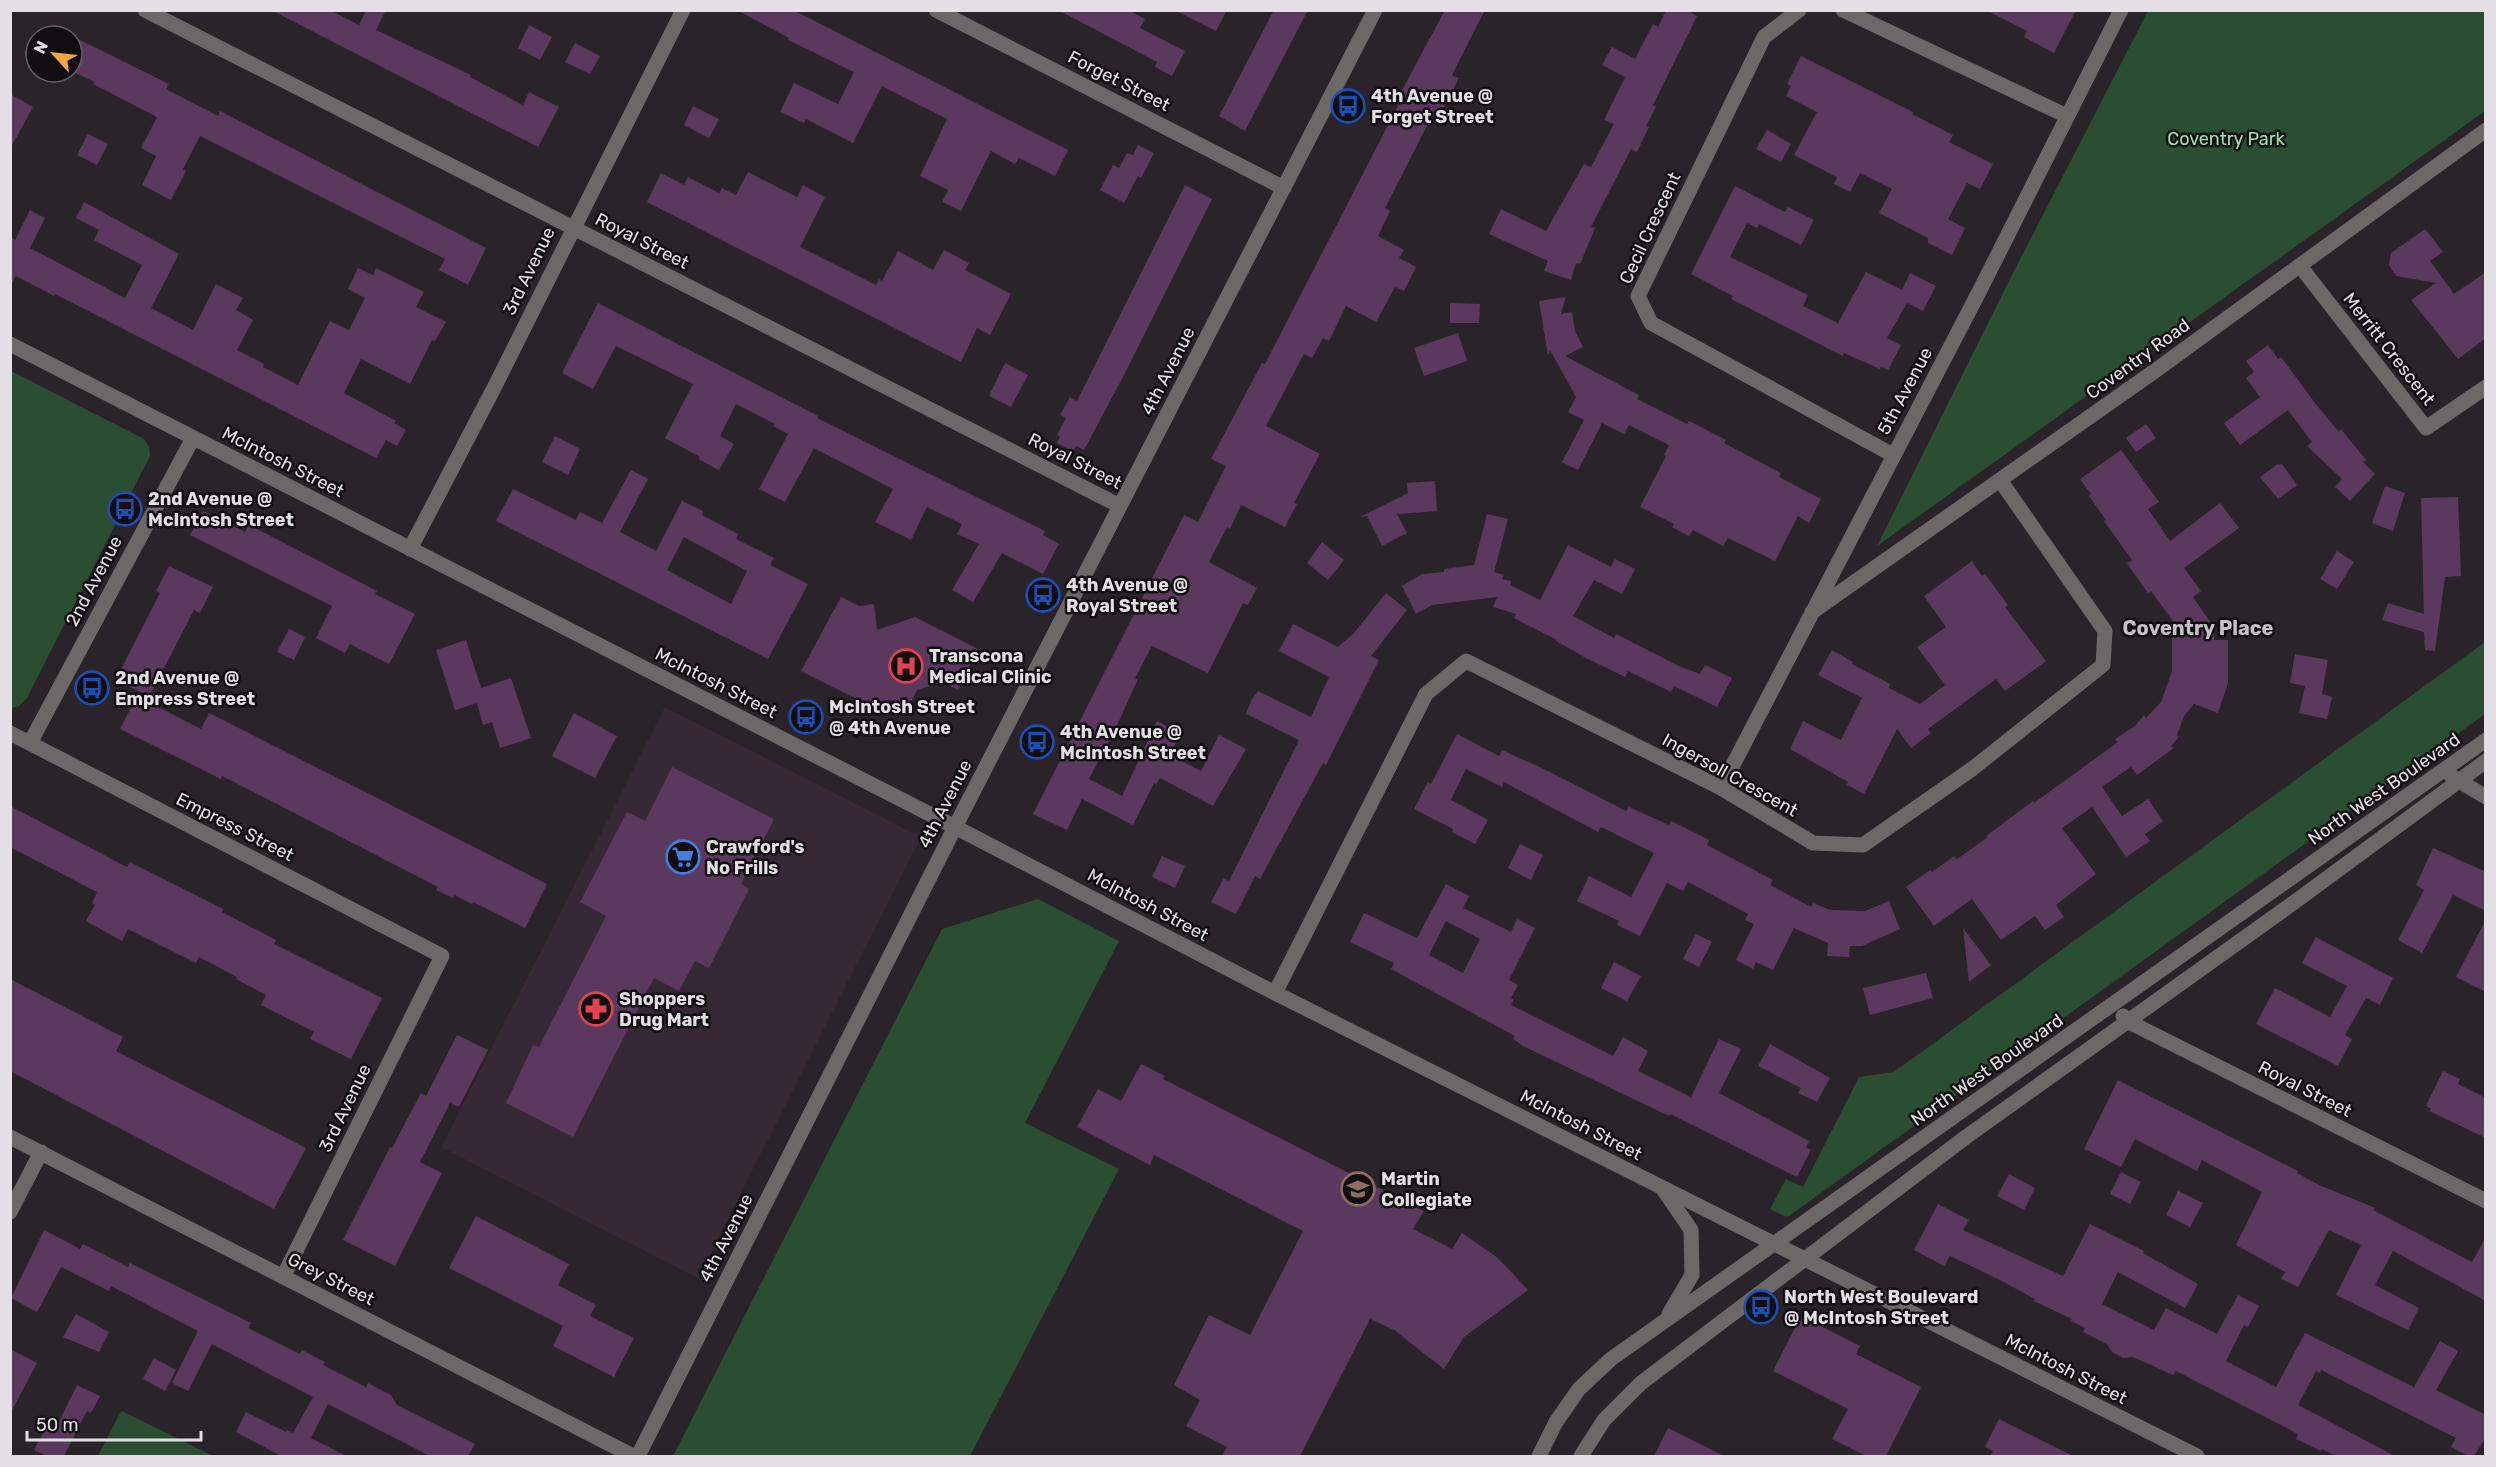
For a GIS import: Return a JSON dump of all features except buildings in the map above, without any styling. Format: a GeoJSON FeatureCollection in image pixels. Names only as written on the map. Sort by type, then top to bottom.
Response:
{"type":"FeatureCollection","features":[{"type":"Feature","properties":{"kind":"street","name":"Royal Street"},"geometry":{"type":"LineString","coordinates":[[145,10],[1120,506]]}},
{"type":"Feature","properties":{"kind":"street","name":"3rd Avenue"},"geometry":{"type":"LineString","coordinates":[[410,549],[495,386],[683,10]]}},
{"type":"Feature","properties":{"kind":"street","name":"Forget Street"},"geometry":{"type":"LineString","coordinates":[[936,10],[1284,188]]}},
{"type":"Feature","properties":{"kind":"street","name":"4th Avenue"},"geometry":{"type":"LineString","coordinates":[[635,1456],[955,826],[1375,10]]}},
{"type":"Feature","properties":{"kind":"street","name":"Cecil Crescent"},"geometry":{"type":"LineString","coordinates":[[1798,10],[1764,38],[1638,297],[1652,323],[1893,455]]}},
{"type":"Feature","properties":{"kind":"street"},"geometry":{"type":"LineString","coordinates":[[1843,10],[2067,116]]}},
{"type":"Feature","properties":{"kind":"street","name":"5th Avenue"},"geometry":{"type":"LineString","coordinates":[[1720,788],[1980,290],[2121,10]]}},
{"type":"Feature","properties":{"kind":"street","name":"Coventry Road"},"geometry":{"type":"LineString","coordinates":[[1809,615],[2300,266],[2486,130]]}},
{"type":"Feature","properties":{"kind":"street","name":"Merritt Crescent"},"geometry":{"type":"LineString","coordinates":[[2300,266],[2426,428],[2486,387]]}},
{"type":"Feature","properties":{"kind":"street","name":"McIntosh Street"},"geometry":{"type":"LineString","coordinates":[[10,344],[955,826],[1275,993],[2197,1456]]}},
{"type":"Feature","properties":{"kind":"street","name":"2nd Avenue"},"geometry":{"type":"LineString","coordinates":[[30,743],[193,438]]}},
{"type":"Feature","properties":{"kind":"street","name":"Ingersoll Crescent"},"geometry":{"type":"LineString","coordinates":[[1275,993],[1426,694],[1466,661],[1720,788],[1813,843],[1863,845],[1972,769],[2103,665],[2105,631],[2000,480]]}},
{"type":"Feature","properties":{"kind":"street","name":"Empress Street"},"geometry":{"type":"LineString","coordinates":[[10,733],[442,956]]}},
{"type":"Feature","properties":{"kind":"street","name":"North West Boulevard"},"geometry":{"type":"LineString","coordinates":[[1539,1456],[1556,1422],[1579,1389],[1611,1359],[2486,740]]}},
{"type":"Feature","properties":{"kind":"street","name":"North West Boulevard"},"geometry":{"type":"LineString","coordinates":[[1581,1456],[1604,1420],[1641,1383],[1802,1259],[1966,1137],[2296,901],[2486,761]]}},
{"type":"Feature","properties":{"kind":"street"},"geometry":{"type":"LineString","coordinates":[[2444,770],[2486,797]]}},
{"type":"Feature","properties":{"kind":"street","name":"3rd Avenue"},"geometry":{"type":"LineString","coordinates":[[283,1277],[442,956]]}},
{"type":"Feature","properties":{"kind":"street","name":"Royal Street"},"geometry":{"type":"LineString","coordinates":[[2112,1005],[2127,1021],[2486,1202]]}},
{"type":"Feature","properties":{"kind":"street","name":"Grey Street"},"geometry":{"type":"LineString","coordinates":[[10,1137],[635,1456]]}},
{"type":"Feature","properties":{"kind":"street"},"geometry":{"type":"LineString","coordinates":[[10,1212],[41,1152]]}},
{"type":"Feature","properties":{"kind":"street","name":"McIntosh Street"},"geometry":{"type":"LineString","coordinates":[[1661,1186],[1691,1230],[1692,1275],[1666,1319]]}},
{"type":"Feature","properties":{"kind":"shaded area"},"geometry":{"type":"Polygon","coordinates":[[[665,707],[921,837],[698,1278],[441,1147],[665,707]]]}},
{"type":"Feature","properties":{"kind":"green space","name":"Coventry Park"},"geometry":{"type":"Polygon","coordinates":[[[2148,11],[2485,11],[2485,111],[1877,546],[2014,271],[2148,11]]]}},
{"type":"Feature","properties":{"kind":"green space"},"geometry":{"type":"Polygon","coordinates":[[[11,371],[144,439],[149,447],[150,456],[27,698],[19,706],[11,708],[11,371]]]}},
{"type":"Feature","properties":{"kind":"green space"},"geometry":{"type":"Polygon","coordinates":[[[2485,642],[2485,714],[1789,1216],[1786,1217],[1770,1209],[1786,1179],[1803,1187],[1859,1077],[1894,1072],[2485,642]]]}},
{"type":"Feature","properties":{"kind":"green space"},"geometry":{"type":"Polygon","coordinates":[[[1038,899],[1119,941],[1025,1123],[1119,1169],[970,1456],[673,1456],[942,929],[1038,899]]]}},
{"type":"Feature","properties":{"kind":"green space"},"geometry":{"type":"Polygon","coordinates":[[[122,1411],[213,1456],[98,1456],[122,1411]]]}},
{"type":"Feature","properties":{"kind":"place","name":"4th Avenue @ Forget Street"},"geometry":{"type":"Point","coordinates":[1348,106]}},
{"type":"Feature","properties":{"kind":"place","name":"2nd Avenue @ McIntosh Street"},"geometry":{"type":"Point","coordinates":[125,509]}},
{"type":"Feature","properties":{"kind":"place","name":"4th Avenue @ Royal Street"},"geometry":{"type":"Point","coordinates":[1043,595]}},
{"type":"Feature","properties":{"kind":"place","name":"Transcona Medical Clinic"},"geometry":{"type":"Point","coordinates":[906,666]}},
{"type":"Feature","properties":{"kind":"place","name":"2nd Avenue @ Empress Street"},"geometry":{"type":"Point","coordinates":[92,688]}},
{"type":"Feature","properties":{"kind":"place","name":"McIntosh Street @ 4th Avenue"},"geometry":{"type":"Point","coordinates":[806,717]}},
{"type":"Feature","properties":{"kind":"place","name":"4th Avenue @ McIntosh Street"},"geometry":{"type":"Point","coordinates":[1037,742]}},
{"type":"Feature","properties":{"kind":"place","name":"Crawford's No Frills"},"geometry":{"type":"Point","coordinates":[683,857]}},
{"type":"Feature","properties":{"kind":"place","name":"Shoppers Drug Mart"},"geometry":{"type":"Point","coordinates":[596,1009]}},
{"type":"Feature","properties":{"kind":"place","name":"Martin Collegiate"},"geometry":{"type":"Point","coordinates":[1358,1189]}},
{"type":"Feature","properties":{"kind":"place","name":"North West Boulevard @ McIntosh Street"},"geometry":{"type":"Point","coordinates":[1761,1307]}},
{"type":"Feature","properties":{"kind":"district","name":"Coventry Place"},"geometry":{"type":"Point","coordinates":[2198,628]}}]}
